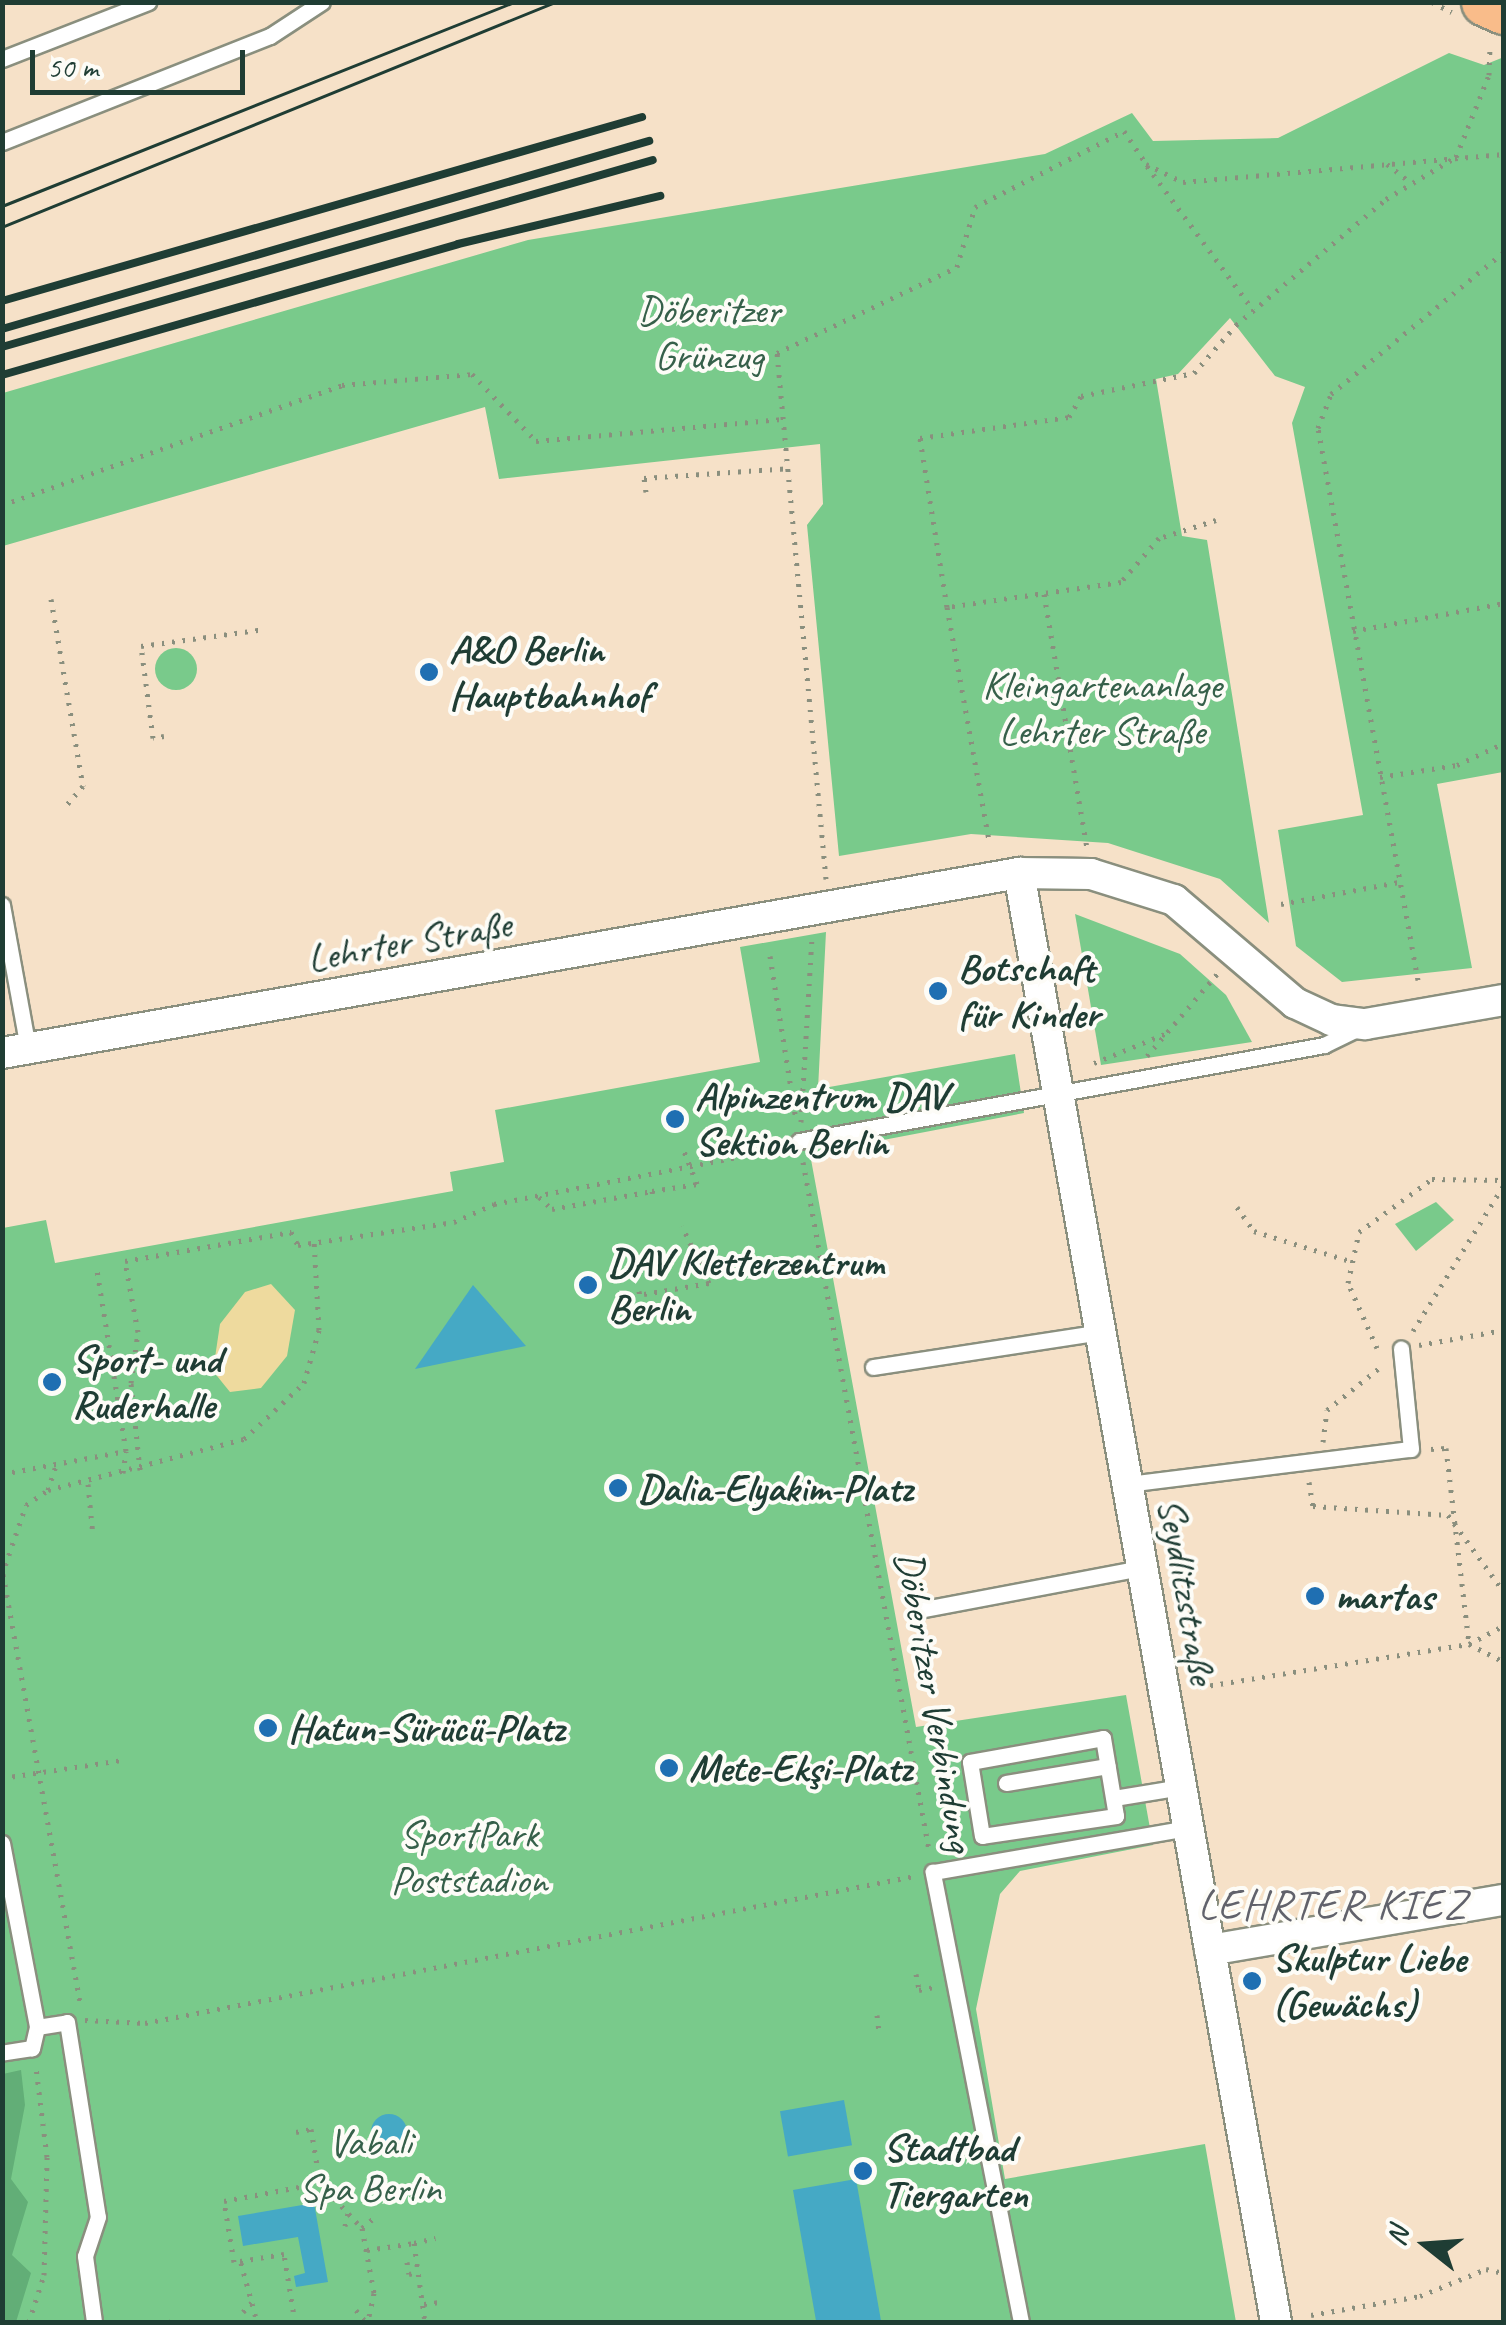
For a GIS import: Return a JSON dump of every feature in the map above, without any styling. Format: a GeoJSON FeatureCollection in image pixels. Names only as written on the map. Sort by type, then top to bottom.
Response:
{"type":"FeatureCollection","features":[{"type":"Feature","properties":{"kind":"street","name":"Lehrter Straße"},"geometry":{"type":"LineString","coordinates":[[16,1051],[1018,872],[1091,874],[1174,900],[1295,1003],[1366,1024],[1504,1000]]}},
{"type":"Feature","properties":{"kind":"street","name":"Seydlitzstraße"},"geometry":{"type":"LineString","coordinates":[[1018,872],[1276,2322]]}},
{"type":"Feature","properties":{"kind":"street"},"geometry":{"type":"LineString","coordinates":[[1210,1950],[1504,1900]]}},
{"type":"Feature","properties":{"kind":"lane"},"geometry":{"type":"LineString","coordinates":[[2,59],[148,2]]}},
{"type":"Feature","properties":{"kind":"lane"},"geometry":{"type":"LineString","coordinates":[[2,142],[270,36],[322,2]]}},
{"type":"Feature","properties":{"kind":"lane"},"geometry":{"type":"LineString","coordinates":[[2,905],[16,1051]]}},
{"type":"Feature","properties":{"kind":"lane"},"geometry":{"type":"LineString","coordinates":[[799,1141],[1058,1087],[1324,1045],[1366,1024]]}},
{"type":"Feature","properties":{"kind":"lane"},"geometry":{"type":"LineString","coordinates":[[873,1368],[1101,1332]]}},
{"type":"Feature","properties":{"kind":"lane"},"geometry":{"type":"LineString","coordinates":[[1128,1484],[1324,1456],[1411,1449],[1402,1348]]}},
{"type":"Feature","properties":{"kind":"lane"},"geometry":{"type":"LineString","coordinates":[[919,1610],[1142,1568]]}},
{"type":"Feature","properties":{"kind":"lane"},"geometry":{"type":"LineString","coordinates":[[1103,1738],[1114,1798],[1116,1816],[982,1836],[970,1762],[1103,1738]]}},
{"type":"Feature","properties":{"kind":"lane"},"geometry":{"type":"LineString","coordinates":[[1006,1783],[1108,1766]]}},
{"type":"Feature","properties":{"kind":"lane"},"geometry":{"type":"LineString","coordinates":[[1114,1798],[1181,1788]]}},
{"type":"Feature","properties":{"kind":"lane"},"geometry":{"type":"LineString","coordinates":[[933,1872],[1188,1828]]}},
{"type":"Feature","properties":{"kind":"lane"},"geometry":{"type":"LineString","coordinates":[[2,1843],[37,2027],[32,2048],[2,2053]]}},
{"type":"Feature","properties":{"kind":"lane","name":"Döberitzer Verbindung"},"geometry":{"type":"LineString","coordinates":[[933,1872],[1021,2322]]}},
{"type":"Feature","properties":{"kind":"lane"},"geometry":{"type":"LineString","coordinates":[[37,2027],[75,2021],[98,2217],[86,2256],[94,2322]]}},
{"type":"Feature","properties":{"kind":"path"},"geometry":{"type":"LineString","coordinates":[[988,840],[920,438],[1070,416],[1081,396],[1194,372],[1253,310],[1411,182],[1456,157],[1489,75],[1493,18]]}},
{"type":"Feature","properties":{"kind":"path"},"geometry":{"type":"LineString","coordinates":[[818,908],[789,468],[777,353],[957,268],[975,207],[1124,131],[1253,310]]}},
{"type":"Feature","properties":{"kind":"path"},"geometry":{"type":"LineString","coordinates":[[1146,164],[1183,182],[1504,154]]}},
{"type":"Feature","properties":{"kind":"path"},"geometry":{"type":"LineString","coordinates":[[1385,162],[1411,182]]}},
{"type":"Feature","properties":{"kind":"path"},"geometry":{"type":"LineString","coordinates":[[1418,980],[1318,428],[1332,394],[1504,252]]}},
{"type":"Feature","properties":{"kind":"path"},"geometry":{"type":"LineString","coordinates":[[2,505],[342,385],[472,374],[536,441],[784,419]]}},
{"type":"Feature","properties":{"kind":"path"},"geometry":{"type":"LineString","coordinates":[[646,492],[644,478],[789,468]]}},
{"type":"Feature","properties":{"kind":"path"},"geometry":{"type":"LineString","coordinates":[[947,608],[1121,582],[1159,538],[1216,520]]}},
{"type":"Feature","properties":{"kind":"path"},"geometry":{"type":"LineString","coordinates":[[1044,594],[1091,874]]}},
{"type":"Feature","properties":{"kind":"path"},"geometry":{"type":"LineString","coordinates":[[52,598],[83,786],[63,809]]}},
{"type":"Feature","properties":{"kind":"path"},"geometry":{"type":"LineString","coordinates":[[1353,630],[1504,603]]}},
{"type":"Feature","properties":{"kind":"path"},"geometry":{"type":"LineString","coordinates":[[164,736],[153,738],[141,646],[265,629]]}},
{"type":"Feature","properties":{"kind":"path"},"geometry":{"type":"LineString","coordinates":[[1380,778],[1458,765],[1504,743]]}},
{"type":"Feature","properties":{"kind":"path"},"geometry":{"type":"LineString","coordinates":[[1280,904],[1399,882]]}},
{"type":"Feature","properties":{"kind":"path","name":"Döberitzer Verbindung"},"geometry":{"type":"LineString","coordinates":[[818,908],[799,1141],[933,1872]]}},
{"type":"Feature","properties":{"kind":"path"},"geometry":{"type":"LineString","coordinates":[[140,1470],[138,1332],[125,1261],[291,1232],[298,1245],[454,1222],[538,1197],[693,1167],[799,1141],[770,956]]}},
{"type":"Feature","properties":{"kind":"path"},"geometry":{"type":"LineString","coordinates":[[1128,1076],[1218,974]]}},
{"type":"Feature","properties":{"kind":"path"},"geometry":{"type":"LineString","coordinates":[[1090,1065],[1170,1032]]}},
{"type":"Feature","properties":{"kind":"path"},"geometry":{"type":"LineString","coordinates":[[538,1197],[552,1209],[653,1195],[697,1184],[682,1146]]}},
{"type":"Feature","properties":{"kind":"path"},"geometry":{"type":"LineString","coordinates":[[1324,1456],[1327,1410],[1381,1367],[1402,1348],[1504,1182],[1432,1180],[1359,1232],[1348,1283],[1381,1367]]}},
{"type":"Feature","properties":{"kind":"path"},"geometry":{"type":"LineString","coordinates":[[1237,1206],[1254,1231],[1350,1261]]}},
{"type":"Feature","properties":{"kind":"path"},"geometry":{"type":"LineString","coordinates":[[642,1313],[641,1292],[709,1283],[682,1226]]}},
{"type":"Feature","properties":{"kind":"path"},"geometry":{"type":"LineString","coordinates":[[314,1240],[319,1330],[304,1383],[244,1439],[88,1484],[48,1490],[26,1505],[3,1574],[75,2021],[145,2023],[933,1872]]}},
{"type":"Feature","properties":{"kind":"path"},"geometry":{"type":"LineString","coordinates":[[97,1270],[126,1451],[123,1474]]}},
{"type":"Feature","properties":{"kind":"path"},"geometry":{"type":"LineString","coordinates":[[1402,1348],[1504,1330]]}},
{"type":"Feature","properties":{"kind":"path"},"geometry":{"type":"LineString","coordinates":[[1411,1449],[1446,1448],[1448,1515],[1469,1644]]}},
{"type":"Feature","properties":{"kind":"path"},"geometry":{"type":"LineString","coordinates":[[2,1474],[126,1451]]}},
{"type":"Feature","properties":{"kind":"path"},"geometry":{"type":"LineString","coordinates":[[1306,1459],[1314,1506],[1448,1515]]}},
{"type":"Feature","properties":{"kind":"path"},"geometry":{"type":"LineString","coordinates":[[48,1490],[56,1464]]}},
{"type":"Feature","properties":{"kind":"path"},"geometry":{"type":"LineString","coordinates":[[88,1484],[93,1536]]}},
{"type":"Feature","properties":{"kind":"path"},"geometry":{"type":"LineString","coordinates":[[1448,1515],[1504,1592]]}},
{"type":"Feature","properties":{"kind":"path"},"geometry":{"type":"LineString","coordinates":[[1200,1687],[1469,1644],[1504,1624]]}},
{"type":"Feature","properties":{"kind":"path"},"geometry":{"type":"LineString","coordinates":[[1469,1644],[1504,1662]]}},
{"type":"Feature","properties":{"kind":"path"},"geometry":{"type":"LineString","coordinates":[[2,1778],[122,1760]]}},
{"type":"Feature","properties":{"kind":"path"},"geometry":{"type":"LineString","coordinates":[[877,2015],[880,2031]]}},
{"type":"Feature","properties":{"kind":"path"},"geometry":{"type":"LineString","coordinates":[[30,2322],[44,2275],[47,2156],[32,2048]]}},
{"type":"Feature","properties":{"kind":"path"},"geometry":{"type":"LineString","coordinates":[[296,2132],[311,2129],[320,2184],[362,2228],[367,2322]]}},
{"type":"Feature","properties":{"kind":"path"},"geometry":{"type":"LineString","coordinates":[[257,2322],[224,2201],[320,2184]]}},
{"type":"Feature","properties":{"kind":"path"},"geometry":{"type":"LineString","coordinates":[[346,2226],[348,2213]]}},
{"type":"Feature","properties":{"kind":"path"},"geometry":{"type":"LineString","coordinates":[[362,2228],[374,2218]]}},
{"type":"Feature","properties":{"kind":"path"},"geometry":{"type":"LineString","coordinates":[[366,2250],[435,2238]]}},
{"type":"Feature","properties":{"kind":"path"},"geometry":{"type":"LineString","coordinates":[[414,2242],[425,2322]]}},
{"type":"Feature","properties":{"kind":"path"},"geometry":{"type":"LineString","coordinates":[[388,2246],[390,2260]]}},
{"type":"Feature","properties":{"kind":"path"},"geometry":{"type":"LineString","coordinates":[[241,2261],[284,2254],[295,2322]]}},
{"type":"Feature","properties":{"kind":"path"},"geometry":{"type":"LineString","coordinates":[[406,2262],[409,2274],[419,2272]]}},
{"type":"Feature","properties":{"kind":"path"},"geometry":{"type":"LineString","coordinates":[[1311,2315],[1420,2296],[1486,2268],[1504,2273]]}},
{"type":"Feature","properties":{"kind":"path"},"geometry":{"type":"LineString","coordinates":[[243,2312],[252,2302]]}},
{"type":"Feature","properties":{"kind":"path"},"geometry":{"type":"LineString","coordinates":[[424,2304],[440,2302]]}},
{"type":"Feature","properties":{"kind":"path"},"geometry":{"type":"LineString","coordinates":[[356,2310],[367,2322]]}},
{"type":"Feature","properties":{"kind":"path"},"geometry":{"type":"LineString","coordinates":[[304,2322],[321,2322]]}},
{"type":"Feature","properties":{"kind":"green space"},"geometry":{"type":"Polygon","coordinates":[[[1449,53],[1484,65],[1504,57],[1503,772],[1437,784],[1472,968],[1342,982],[1296,946],[1278,830],[1363,815],[1292,423],[1305,387],[1275,376],[1230,318],[1178,374],[1156,379],[1182,536],[1207,540],[1269,923],[1220,879],[1108,843],[971,834],[839,856],[807,525],[823,504],[820,444],[499,479],[485,407],[3,546],[3,393],[528,240],[1045,154],[1132,113],[1153,141],[1278,138],[1449,53]]]}},
{"type":"Feature","properties":{"kind":"green space"},"geometry":{"type":"Polygon","coordinates":[[[176,648],[191,654],[197,669],[191,684],[176,690],[161,684],[155,669],[161,654],[176,648]]]}},
{"type":"Feature","properties":{"kind":"green space"},"geometry":{"type":"Polygon","coordinates":[[[1075,914],[1180,954],[1226,995],[1252,1042],[1101,1065],[1075,914]]]}},
{"type":"Feature","properties":{"kind":"green space","name":"SportPark Poststadion"},"geometry":{"type":"Polygon","coordinates":[[[826,932],[818,1089],[1015,1054],[1024,1113],[810,1154],[916,1727],[1126,1695],[1153,1845],[1020,1871],[1000,1894],[976,2009],[1005,2179],[1205,2144],[1236,2322],[3,2322],[3,1228],[46,1220],[55,1263],[453,1191],[450,1172],[504,1162],[495,1110],[760,1062],[740,947],[826,932]]]}},
{"type":"Feature","properties":{"kind":"green space"},"geometry":{"type":"Polygon","coordinates":[[[1436,1202],[1454,1220],[1416,1251],[1395,1224],[1436,1202]]]}},
{"type":"Feature","properties":{"kind":"green space"},"geometry":{"type":"Polygon","coordinates":[[[21,2070],[25,2105],[11,2179],[28,2202],[12,2255],[31,2273],[16,2322],[3,2322],[3,2074],[21,2070]]]}},
{"type":"Feature","properties":{"kind":"sand"},"geometry":{"type":"Polygon","coordinates":[[[271,1284],[295,1310],[287,1356],[261,1388],[230,1392],[213,1371],[220,1324],[245,1292],[271,1284]]]}},
{"type":"Feature","properties":{"kind":"water"},"geometry":{"type":"Polygon","coordinates":[[[473,1285],[526,1346],[415,1369],[473,1285]]]}},
{"type":"Feature","properties":{"kind":"water"},"geometry":{"type":"Polygon","coordinates":[[[844,2100],[852,2145],[788,2157],[780,2111],[844,2100]]]}},
{"type":"Feature","properties":{"kind":"water"},"geometry":{"type":"Polygon","coordinates":[[[389,2114],[402,2119],[407,2132],[402,2145],[389,2150],[376,2145],[371,2132],[376,2119],[389,2114]]]}},
{"type":"Feature","properties":{"kind":"water"},"geometry":{"type":"Polygon","coordinates":[[[856,2179],[881,2322],[816,2322],[793,2190],[856,2179]]]}},
{"type":"Feature","properties":{"kind":"water"},"geometry":{"type":"Polygon","coordinates":[[[314,2203],[328,2282],[296,2287],[294,2276],[305,2273],[298,2237],[243,2246],[238,2216],[314,2203]]]}},
{"type":"Feature","properties":{"kind":"tram line"},"geometry":{"type":"LineString","coordinates":[[2,206],[514,2]]}},
{"type":"Feature","properties":{"kind":"tram line"},"geometry":{"type":"LineString","coordinates":[[2,227],[555,2]]}},
{"type":"Feature","properties":{"kind":"railway"},"geometry":{"type":"LineString","coordinates":[[2,301],[642,117]]}},
{"type":"Feature","properties":{"kind":"railway"},"geometry":{"type":"LineString","coordinates":[[2,329],[649,141]]}},
{"type":"Feature","properties":{"kind":"railway"},"geometry":{"type":"LineString","coordinates":[[2,347],[653,160]]}},
{"type":"Feature","properties":{"kind":"railway"},"geometry":{"type":"LineString","coordinates":[[2,375],[458,244],[660,196]]}},
{"type":"Feature","properties":{"kind":"place","name":"A&O Berlin Hauptbahnhof"},"geometry":{"type":"Point","coordinates":[429,672]}},
{"type":"Feature","properties":{"kind":"place","name":"Botschaft für Kinder"},"geometry":{"type":"Point","coordinates":[938,991]}},
{"type":"Feature","properties":{"kind":"place","name":"Alpinzentrum DAV Sektion Berlin"},"geometry":{"type":"Point","coordinates":[675,1119]}},
{"type":"Feature","properties":{"kind":"place","name":"DAV Kletterzentrum Berlin"},"geometry":{"type":"Point","coordinates":[588,1285]}},
{"type":"Feature","properties":{"kind":"place","name":"Sport- und Ruderhalle"},"geometry":{"type":"Point","coordinates":[52,1382]}},
{"type":"Feature","properties":{"kind":"place","name":"Dalia-Elyakim-Platz"},"geometry":{"type":"Point","coordinates":[618,1488]}},
{"type":"Feature","properties":{"kind":"place","name":"martas"},"geometry":{"type":"Point","coordinates":[1315,1596]}},
{"type":"Feature","properties":{"kind":"place","name":"Hatun-Sürücü-Platz"},"geometry":{"type":"Point","coordinates":[268,1728]}},
{"type":"Feature","properties":{"kind":"place","name":"Mete-Ekşi-Platz"},"geometry":{"type":"Point","coordinates":[669,1768]}},
{"type":"Feature","properties":{"kind":"place","name":"Skulptur Liebe (Gewächs)"},"geometry":{"type":"Point","coordinates":[1252,1981]}},
{"type":"Feature","properties":{"kind":"place","name":"Stadtbad Tiergarten"},"geometry":{"type":"Point","coordinates":[863,2171]}},
{"type":"Feature","properties":{"kind":"district","name":"LEHRTER KIEZ"},"geometry":{"type":"Point","coordinates":[1333,1905]}},
{"type":"Feature","properties":{"kind":"park label","name":"Döberitzer Grünzug"},"geometry":{"type":"Point","coordinates":[709,333]}},
{"type":"Feature","properties":{"kind":"park label","name":"Kleingartenanlage Lehrter Straße"},"geometry":{"type":"Point","coordinates":[1102,708]}},
{"type":"Feature","properties":{"kind":"park label","name":"Vabali Spa Berlin"},"geometry":{"type":"Point","coordinates":[370,2165]}}]}
